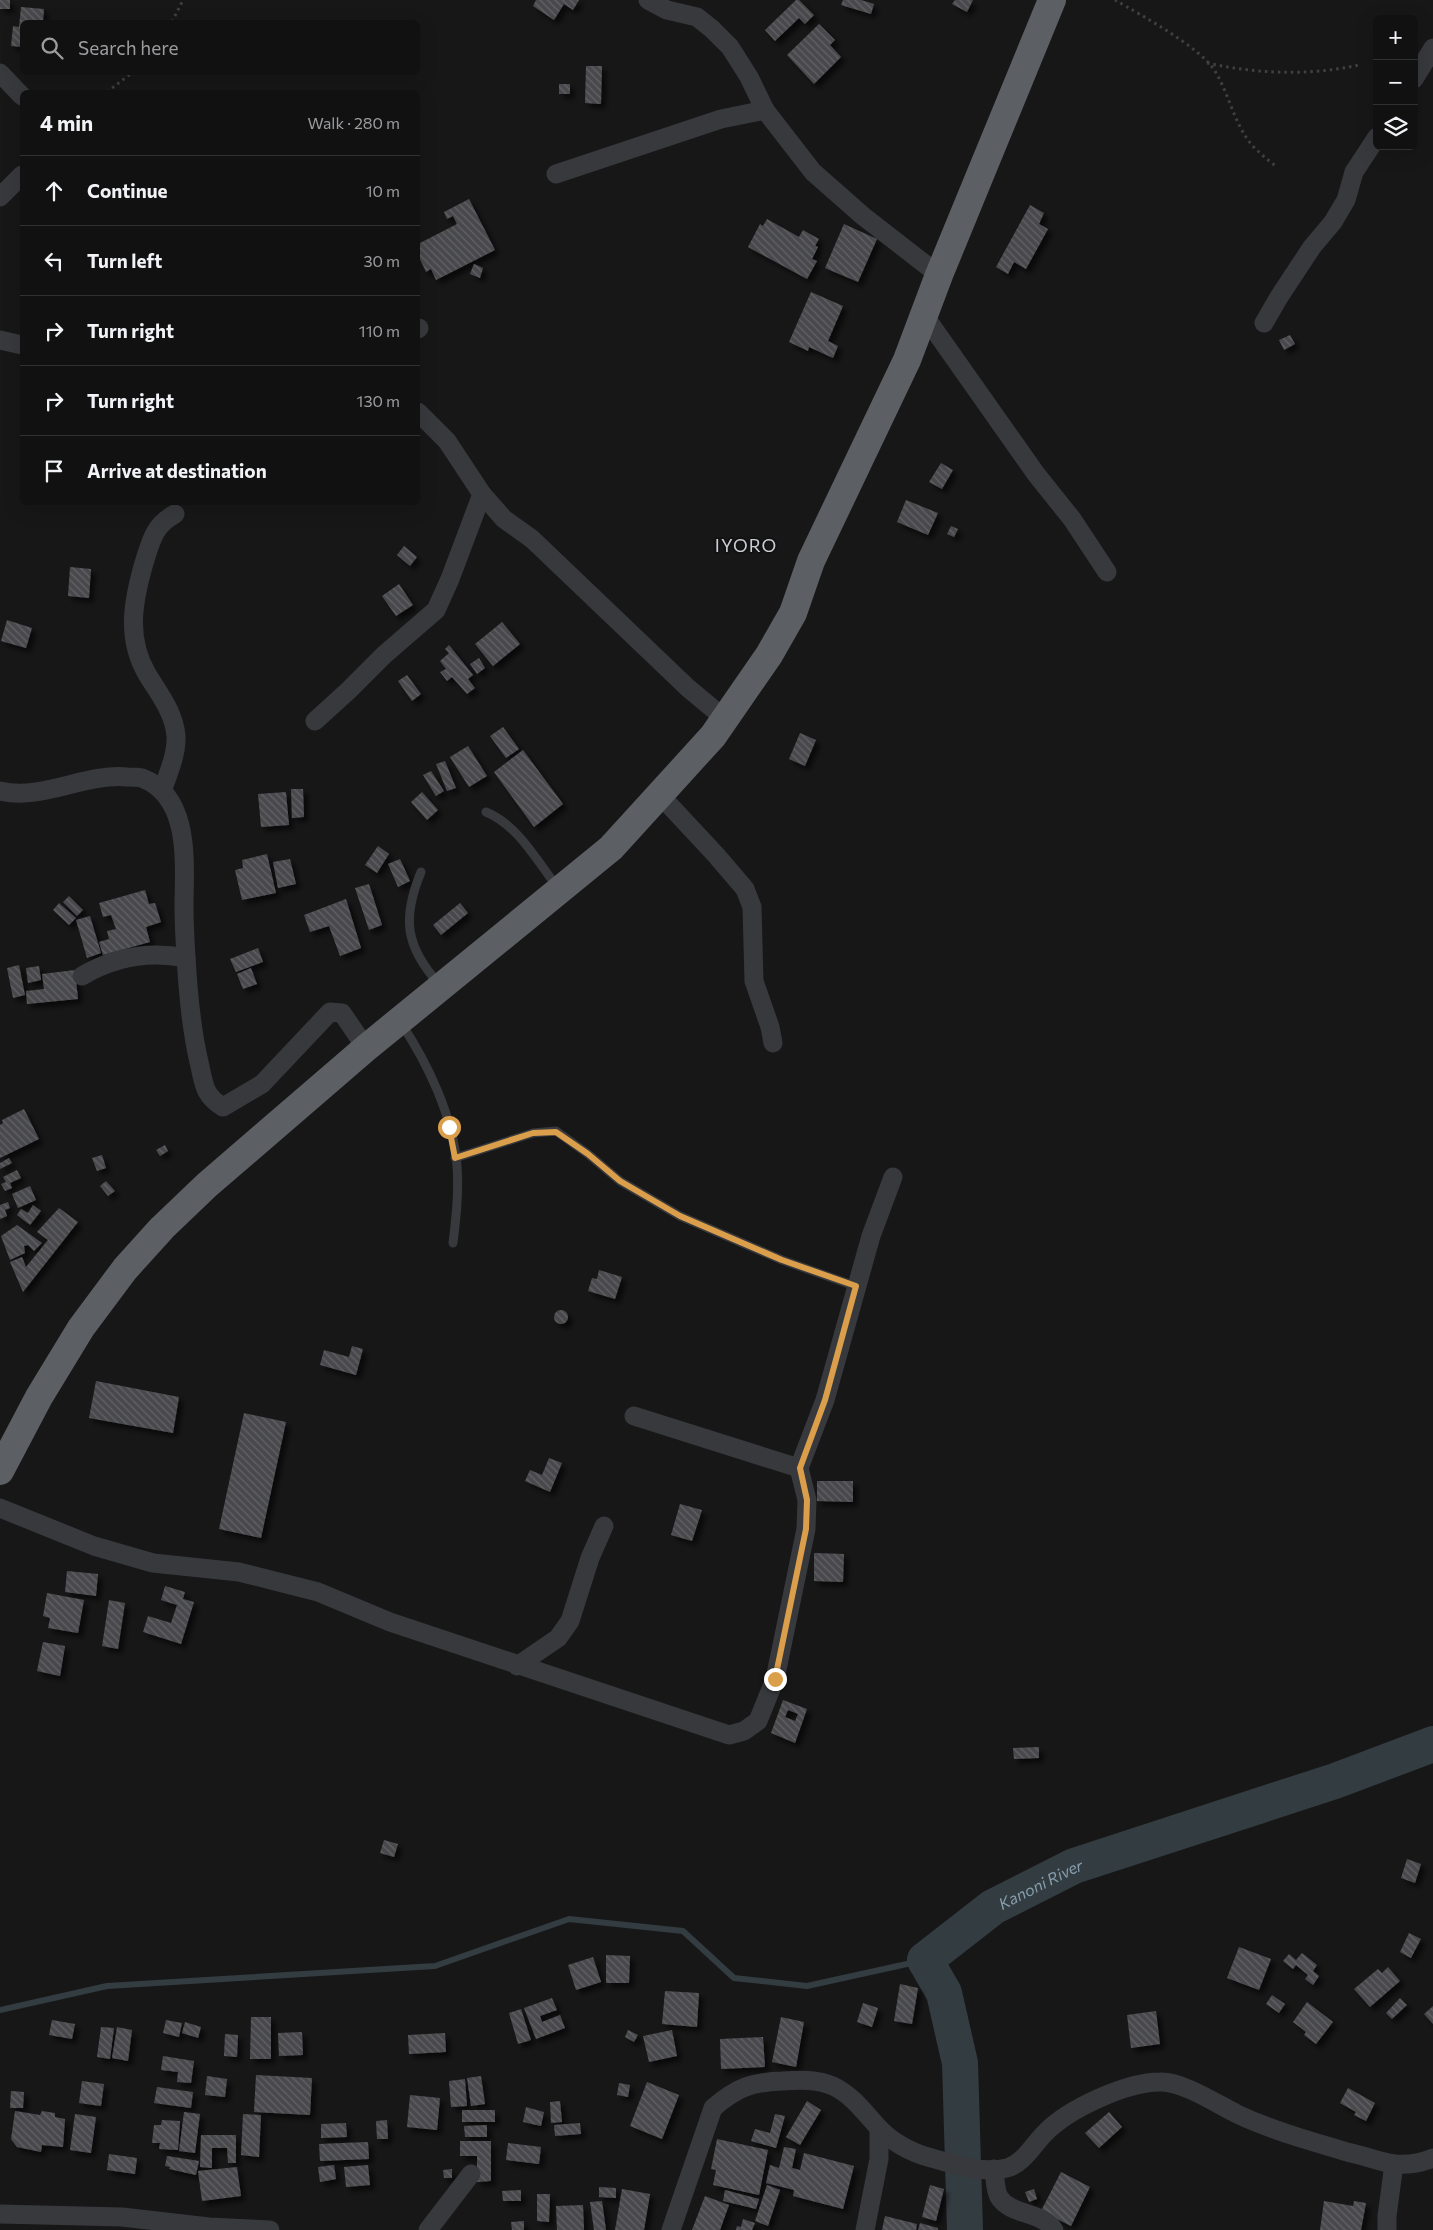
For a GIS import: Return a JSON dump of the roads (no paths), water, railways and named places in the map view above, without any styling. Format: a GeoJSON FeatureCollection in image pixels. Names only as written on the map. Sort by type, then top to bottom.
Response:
{"type":"FeatureCollection","features":[{"type":"Feature","properties":{"kind":"highway"},"geometry":{"type":"LineString","coordinates":[[0,1471],[39,1397],[81,1328],[125,1269],[162,1228],[207,1185],[366,1048],[611,848],[713,736],[769,655],[793,613],[810,560],[907,360],[939,275],[1052,0]]}},
{"type":"Feature","properties":{"kind":"street"},"geometry":{"type":"LineString","coordinates":[[648,0],[667,10],[697,17],[712,29],[730,47],[749,77],[765,110],[812,172],[863,216],[939,275]]}},
{"type":"Feature","properties":{"kind":"street"},"geometry":{"type":"LineString","coordinates":[[1418,72],[1433,48]]}},
{"type":"Feature","properties":{"kind":"street"},"geometry":{"type":"LineString","coordinates":[[0,73],[20,94]]}},
{"type":"Feature","properties":{"kind":"street"},"geometry":{"type":"LineString","coordinates":[[556,174],[721,119],[765,110]]}},
{"type":"Feature","properties":{"kind":"street"},"geometry":{"type":"LineString","coordinates":[[1264,323],[1312,247],[1333,222],[1346,200],[1354,172],[1373,143]]}},
{"type":"Feature","properties":{"kind":"street"},"geometry":{"type":"LineString","coordinates":[[0,197],[20,177]]}},
{"type":"Feature","properties":{"kind":"street"},"geometry":{"type":"LineString","coordinates":[[924,315],[1036,474],[1072,519],[1107,572]]}},
{"type":"Feature","properties":{"kind":"street"},"geometry":{"type":"LineString","coordinates":[[0,340],[20,345]]}},
{"type":"Feature","properties":{"kind":"street"},"geometry":{"type":"LineString","coordinates":[[420,414],[447,441],[482,494],[504,519],[532,539],[688,688],[724,718]]}},
{"type":"Feature","properties":{"kind":"street"},"geometry":{"type":"LineString","coordinates":[[315,721],[384,655],[436,610],[450,579],[482,494]]}},
{"type":"Feature","properties":{"kind":"street"},"geometry":{"type":"LineString","coordinates":[[162,791],[171,765],[176,737],[165,701],[146,673],[138,653],[133,639],[132,625],[135,594],[151,542],[163,521],[175,514]]}},
{"type":"Feature","properties":{"kind":"street"},"geometry":{"type":"LineString","coordinates":[[0,791],[9,793],[44,790],[112,776],[142,778],[162,791],[176,813],[181,829],[186,861],[184,908],[186,958],[194,1039],[205,1090],[214,1102],[223,1107],[262,1084],[330,1012],[342,1013],[366,1048]]}},
{"type":"Feature","properties":{"kind":"street"},"geometry":{"type":"LineString","coordinates":[[660,795],[745,889],[752,907],[754,981],[770,1027],[773,1043]]}},
{"type":"Feature","properties":{"kind":"street"},"geometry":{"type":"LineString","coordinates":[[82,976],[95,968],[141,955],[165,954],[186,958]]}},
{"type":"Feature","properties":{"kind":"street"},"geometry":{"type":"LineString","coordinates":[[0,1508],[94,1546],[153,1562],[239,1572],[318,1592],[390,1622],[517,1666],[730,1735],[744,1731],[758,1721],[775,1679],[788,1624],[806,1529],[807,1500],[800,1468],[825,1400],[870,1236],[893,1176]]}},
{"type":"Feature","properties":{"kind":"street"},"geometry":{"type":"LineString","coordinates":[[634,1416],[800,1468]]}},
{"type":"Feature","properties":{"kind":"street"},"geometry":{"type":"LineString","coordinates":[[517,1666],[558,1638],[570,1621],[590,1558],[604,1526]]}},
{"type":"Feature","properties":{"kind":"street"},"geometry":{"type":"LineString","coordinates":[[671,2230],[714,2108],[729,2095],[747,2085],[808,2080],[834,2087],[856,2102],[879,2128],[902,2146],[926,2157],[983,2170],[1008,2168],[1027,2156],[1045,2133],[1070,2112],[1137,2085],[1161,2082],[1177,2085],[1244,2117],[1310,2141],[1394,2164],[1422,2162],[1433,2158]]}},
{"type":"Feature","properties":{"kind":"street"},"geometry":{"type":"LineString","coordinates":[[865,2230],[879,2159],[879,2128]]}},
{"type":"Feature","properties":{"kind":"street"},"geometry":{"type":"LineString","coordinates":[[1387,2230],[1394,2164]]}},
{"type":"Feature","properties":{"kind":"street"},"geometry":{"type":"LineString","coordinates":[[994,2169],[999,2196],[1010,2207],[1038,2217],[1054,2230]]}},
{"type":"Feature","properties":{"kind":"street"},"geometry":{"type":"LineString","coordinates":[[428,2230],[471,2174]]}},
{"type":"Feature","properties":{"kind":"street"},"geometry":{"type":"LineString","coordinates":[[0,2214],[122,2217],[210,2227],[270,2230]]}},
{"type":"Feature","properties":{"kind":"lane"},"geometry":{"type":"LineString","coordinates":[[486,812],[500,817],[517,834],[559,890]]}},
{"type":"Feature","properties":{"kind":"lane"},"geometry":{"type":"LineString","coordinates":[[421,872],[412,894],[408,921],[419,958],[441,987]]}},
{"type":"Feature","properties":{"kind":"lane"},"geometry":{"type":"LineString","coordinates":[[399,1021],[417,1048],[434,1083],[449,1127],[455,1158],[458,1202],[453,1244]]}},
{"type":"Feature","properties":{"kind":"lane"},"geometry":{"type":"LineString","coordinates":[[455,1158],[533,1133],[556,1132],[588,1154],[620,1181],[680,1216],[782,1260],[856,1286]]}},
{"type":"Feature","properties":{"kind":"waterway","name":"Kanoni River"},"geometry":{"type":"LineString","coordinates":[[965,2230],[960,2063],[944,1993],[925,1960],[993,1907],[1074,1866],[1335,1781],[1433,1744]]}},
{"type":"Feature","properties":{"kind":"waterway"},"geometry":{"type":"LineString","coordinates":[[0,2010],[107,1986],[435,1966],[569,1919],[683,1931],[734,1978],[807,1986],[925,1960]]}},
{"type":"Feature","properties":{"kind":"district","name":"IYORO"},"geometry":{"type":"Point","coordinates":[746,545]}}]}
